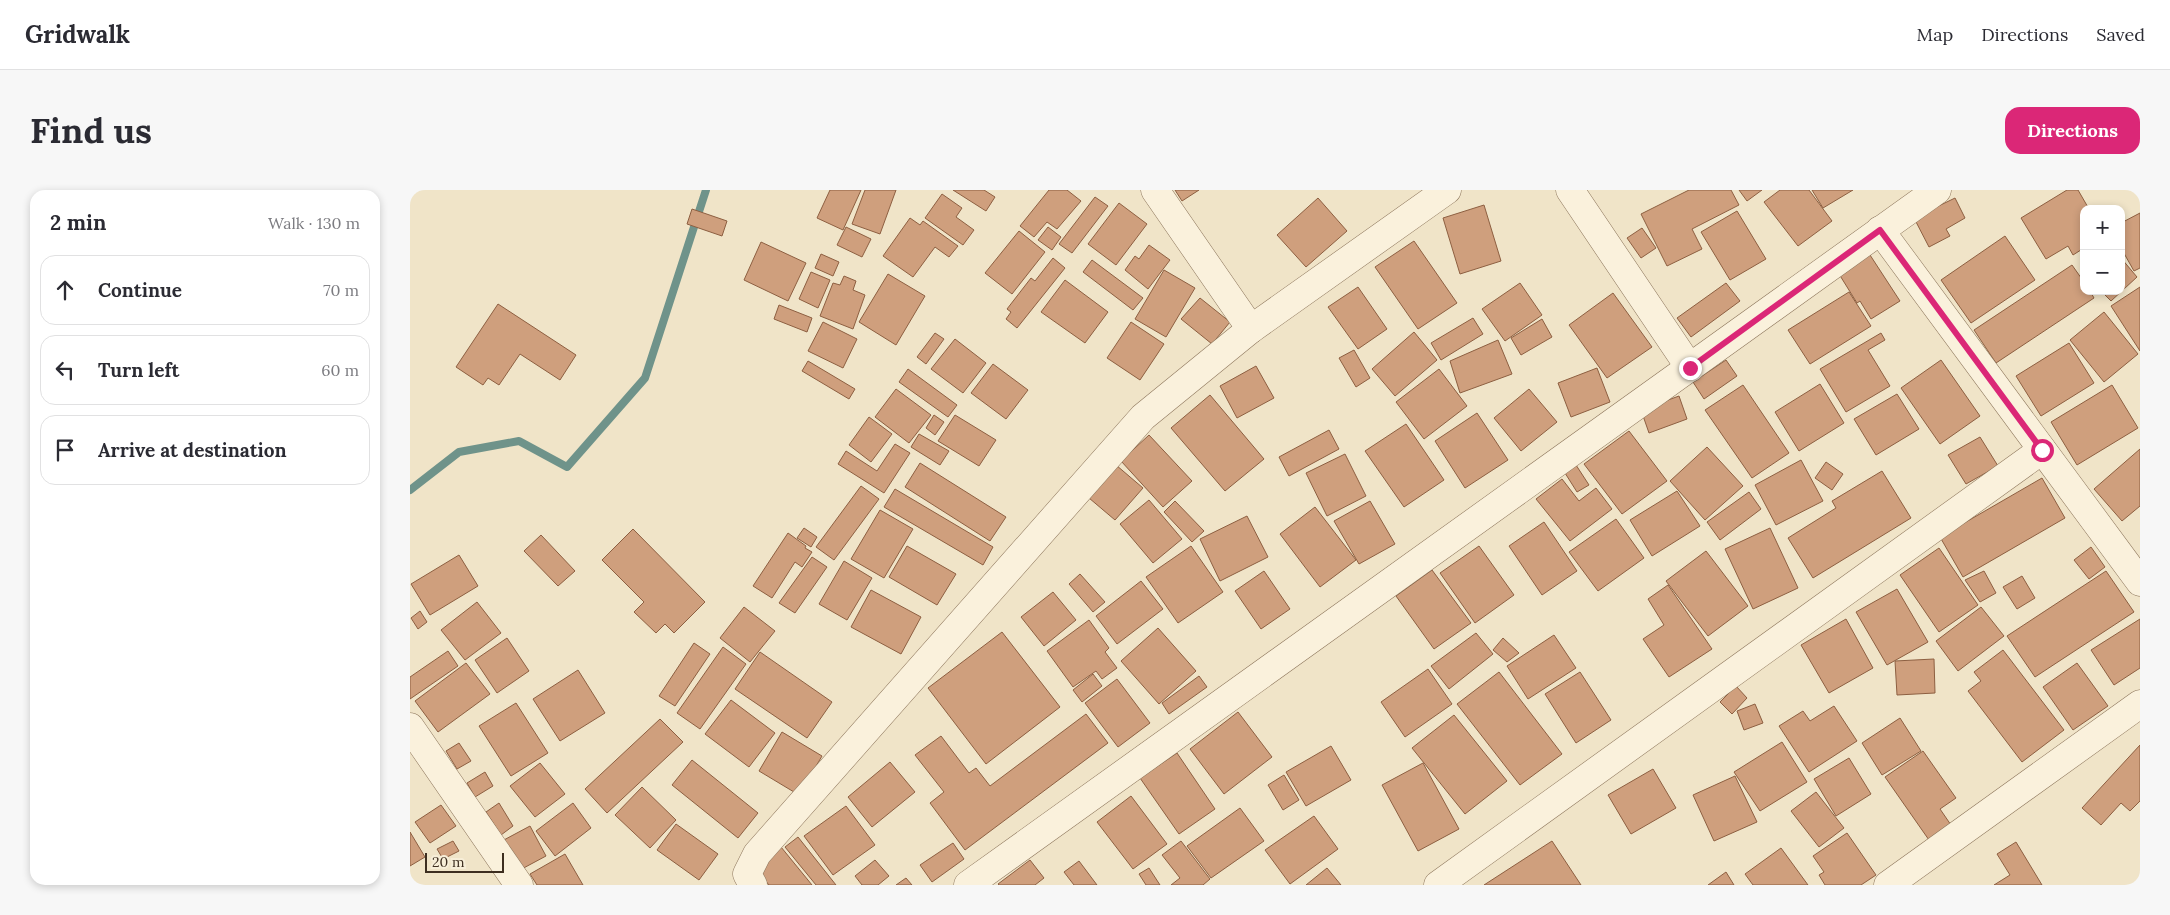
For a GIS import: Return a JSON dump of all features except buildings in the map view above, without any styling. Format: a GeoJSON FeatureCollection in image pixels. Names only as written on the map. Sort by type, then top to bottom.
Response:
{"type":"FeatureCollection","features":[{"type":"Feature","properties":{"kind":"street"},"geometry":{"type":"LineString","coordinates":[[1155,190],[1251,329]]}},
{"type":"Feature","properties":{"kind":"street"},"geometry":{"type":"LineString","coordinates":[[753,885],[747,874],[757,854],[1143,417],[1251,329],[1447,190]]}},
{"type":"Feature","properties":{"kind":"street"},"geometry":{"type":"LineString","coordinates":[[1570,190],[1690,368]]}},
{"type":"Feature","properties":{"kind":"street"},"geometry":{"type":"LineString","coordinates":[[968,885],[1938,190]]}},
{"type":"Feature","properties":{"kind":"street"},"geometry":{"type":"LineString","coordinates":[[1880,230],[2140,582]]}},
{"type":"Feature","properties":{"kind":"street"},"geometry":{"type":"LineString","coordinates":[[1438,885],[2042,450]]}},
{"type":"Feature","properties":{"kind":"street"},"geometry":{"type":"LineString","coordinates":[[1888,885],[2140,704]]}},
{"type":"Feature","properties":{"kind":"street"},"geometry":{"type":"LineString","coordinates":[[410,727],[519,885]]}},
{"type":"Feature","properties":{"kind":"waterway"},"geometry":{"type":"LineString","coordinates":[[410,490],[459,452],[519,441],[567,467],[645,378],[706,190]]}},
{"type":"Feature","properties":{"kind":"route"},"geometry":{"type":"LineString","coordinates":[[1690,368],[1880,230],[2042,450]]}}]}
